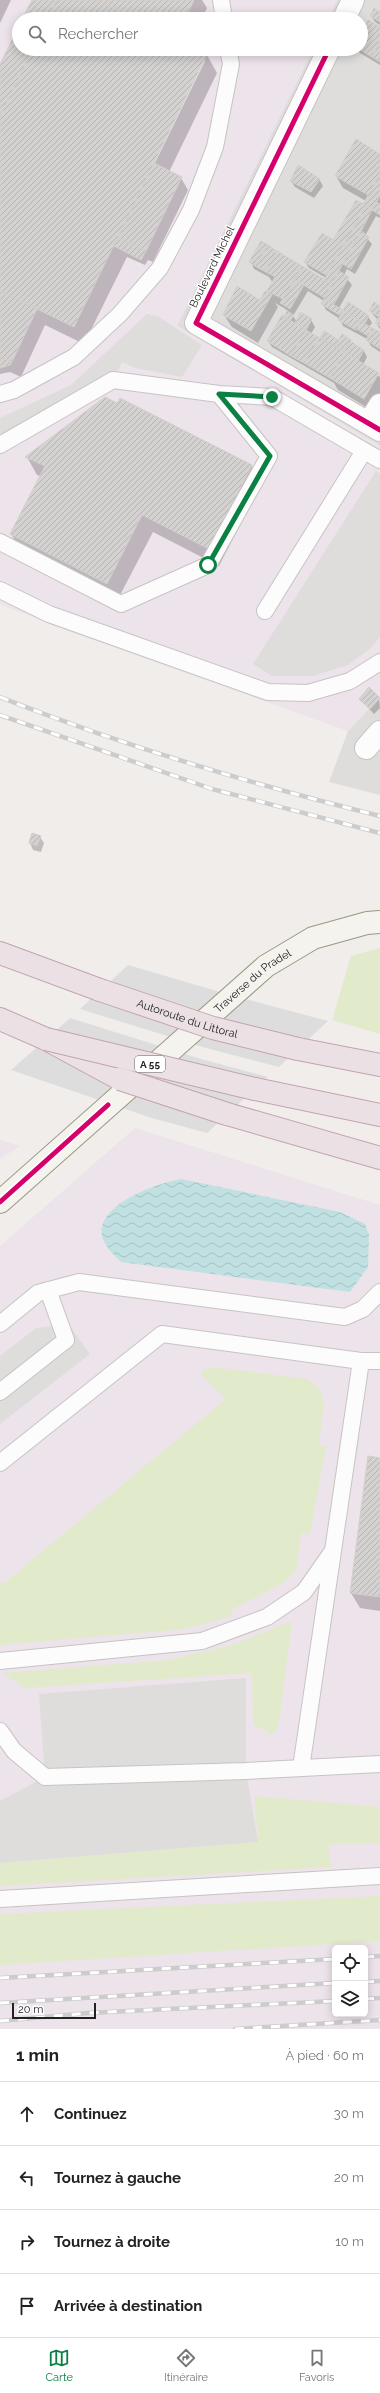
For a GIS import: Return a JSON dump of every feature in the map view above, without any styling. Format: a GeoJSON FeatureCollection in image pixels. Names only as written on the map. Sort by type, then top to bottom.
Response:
{"type":"FeatureCollection","features":[{"type":"Feature","properties":{"kind":"highway","name":"Autoroute du Littoral"},"geometry":{"type":"LineString","coordinates":[[0,953],[100,990],[213,1028],[298,1049],[380,1065]]}},
{"type":"Feature","properties":{"kind":"highway","name":"A 55"},"geometry":{"type":"LineString","coordinates":[[0,1019],[46,1039],[255,1089],[380,1115]]}},
{"type":"Feature","properties":{"kind":"highway"},"geometry":{"type":"LineString","coordinates":[[46,1039],[120,1079],[227,1114],[380,1158]]}},
{"type":"Feature","properties":{"kind":"main road","name":"Traverse du Pradel"},"geometry":{"type":"LineString","coordinates":[[0,1202],[266,966],[313,938],[367,923],[380,922]]}},
{"type":"Feature","properties":{"kind":"street"},"geometry":{"type":"LineString","coordinates":[[347,12],[353,0]]}},
{"type":"Feature","properties":{"kind":"street","name":"Boulevard Michel"},"geometry":{"type":"LineString","coordinates":[[326,56],[196,323],[374,427]]}},
{"type":"Feature","properties":{"kind":"street"},"geometry":{"type":"LineString","coordinates":[[374,427],[380,405]]}},
{"type":"Feature","properties":{"kind":"street"},"geometry":{"type":"LineString","coordinates":[[366,748],[380,732]]}},
{"type":"Feature","properties":{"kind":"lane"},"geometry":{"type":"LineString","coordinates":[[221,0],[223,12]]}},
{"type":"Feature","properties":{"kind":"lane"},"geometry":{"type":"LineString","coordinates":[[0,394],[14,390],[74,357],[120,314],[160,268],[190,210],[215,148],[230,64],[229,56]]}},
{"type":"Feature","properties":{"kind":"lane"},"geometry":{"type":"LineString","coordinates":[[0,445],[113,380],[219,394],[272,397],[380,460]]}},
{"type":"Feature","properties":{"kind":"lane"},"geometry":{"type":"LineString","coordinates":[[0,542],[121,604],[208,565],[270,456],[219,394]]}},
{"type":"Feature","properties":{"kind":"lane"},"geometry":{"type":"LineString","coordinates":[[265,611],[364,450]]}},
{"type":"Feature","properties":{"kind":"lane"},"geometry":{"type":"LineString","coordinates":[[0,590],[49,614],[268,692],[308,693],[350,680],[380,662]]}},
{"type":"Feature","properties":{"kind":"lane"},"geometry":{"type":"LineString","coordinates":[[0,1324],[38,1293],[79,1282],[345,1317],[363,1308],[380,1292]]}},
{"type":"Feature","properties":{"kind":"lane"},"geometry":{"type":"LineString","coordinates":[[0,1392],[66,1340],[48,1290]]}},
{"type":"Feature","properties":{"kind":"lane"},"geometry":{"type":"LineString","coordinates":[[0,1463],[162,1334],[361,1361],[380,1361]]}},
{"type":"Feature","properties":{"kind":"lane"},"geometry":{"type":"LineString","coordinates":[[302,1768],[361,1361]]}},
{"type":"Feature","properties":{"kind":"lane"},"geometry":{"type":"LineString","coordinates":[[0,1661],[202,1640],[267,1617],[304,1592],[334,1549]]}},
{"type":"Feature","properties":{"kind":"lane"},"geometry":{"type":"LineString","coordinates":[[0,1731],[14,1752],[45,1777],[246,1771],[380,1764]]}},
{"type":"Feature","properties":{"kind":"lane"},"geometry":{"type":"LineString","coordinates":[[0,1899],[380,1876]]}},
{"type":"Feature","properties":{"kind":"shaded area"},"geometry":{"type":"Polygon","coordinates":[[[0,0],[337,0],[331,12],[12,12],[12,56],[310,56],[177,326],[380,446],[380,697],[348,731],[54,626],[0,604],[0,0]]]}},
{"type":"Feature","properties":{"kind":"shaded area"},"geometry":{"type":"Polygon","coordinates":[[[337,0],[380,0],[380,446],[177,326],[310,56],[368,56],[368,12],[331,12],[337,0]]]}},
{"type":"Feature","properties":{"kind":"shaded area"},"geometry":{"type":"Polygon","coordinates":[[[147,314],[159,317],[202,345],[182,377],[135,368],[122,362],[113,380],[0,445],[0,418],[71,385],[147,314]]]}},
{"type":"Feature","properties":{"kind":"shaded area"},"geometry":{"type":"Polygon","coordinates":[[[376,471],[380,474],[380,637],[371,648],[348,665],[313,676],[272,676],[253,664],[376,471]]]}},
{"type":"Feature","properties":{"kind":"shaded area"},"geometry":{"type":"Polygon","coordinates":[[[380,697],[380,795],[329,782],[348,731],[380,697]]]}},
{"type":"Feature","properties":{"kind":"shaded area"},"geometry":{"type":"Polygon","coordinates":[[[135,1128],[380,1205],[380,2029],[0,2029],[0,1246],[135,1128]]]}},
{"type":"Feature","properties":{"kind":"shaded area"},"geometry":{"type":"Polygon","coordinates":[[[0,1140],[20,1146],[0,1159],[0,1140]]]}},
{"type":"Feature","properties":{"kind":"shaded area"},"geometry":{"type":"Polygon","coordinates":[[[61,1325],[70,1326],[90,1354],[0,1424],[0,1356],[36,1328],[61,1325]]]}},
{"type":"Feature","properties":{"kind":"shaded area"},"geometry":{"type":"Polygon","coordinates":[[[246,1678],[246,1771],[258,1842],[0,1863],[0,1801],[45,1777],[39,1694],[246,1678]]]}},
{"type":"Feature","properties":{"kind":"green space"},"geometry":{"type":"Polygon","coordinates":[[[380,948],[380,1034],[332,1020],[351,956],[380,948]]]}},
{"type":"Feature","properties":{"kind":"green space"},"geometry":{"type":"Polygon","coordinates":[[[213,1367],[307,1379],[320,1388],[324,1401],[319,1446],[326,1446],[310,1533],[301,1533],[296,1570],[283,1583],[231,1610],[232,1616],[184,1629],[0,1645],[0,1581],[3,1584],[226,1399],[201,1375],[204,1369],[213,1367]]]}},
{"type":"Feature","properties":{"kind":"green space"},"geometry":{"type":"Polygon","coordinates":[[[292,1621],[279,1721],[275,1732],[269,1735],[267,1730],[256,1728],[253,1722],[252,1673],[25,1688],[2,1673],[168,1660],[229,1646],[292,1621]]]}},
{"type":"Feature","properties":{"kind":"green space"},"geometry":{"type":"Polygon","coordinates":[[[255,1796],[380,1807],[380,1843],[329,1844],[331,1867],[0,1886],[0,1863],[258,1842],[255,1796]]]}},
{"type":"Feature","properties":{"kind":"green space"},"geometry":{"type":"Polygon","coordinates":[[[380,1896],[380,1941],[0,1965],[0,1914],[380,1896]]]}},
{"type":"Feature","properties":{"kind":"water"},"geometry":{"type":"Polygon","coordinates":[[[181,1179],[340,1212],[365,1224],[369,1235],[368,1267],[350,1292],[121,1262],[109,1250],[102,1235],[103,1224],[109,1214],[131,1197],[145,1190],[181,1179]]]}},
{"type":"Feature","properties":{"kind":"pier"},"geometry":{"type":"Polygon","coordinates":[[[128,965],[227,994],[328,1021],[279,1067],[206,1048],[80,1009],[128,965]]]}},
{"type":"Feature","properties":{"kind":"pier"},"geometry":{"type":"Polygon","coordinates":[[[70,1018],[201,1059],[268,1077],[207,1133],[152,1118],[11,1070],[70,1018]]]}},
{"type":"Feature","properties":{"kind":"building"},"geometry":{"type":"Polygon","coordinates":[[[32,0],[57,0],[51,12],[26,12],[32,0]]]}},
{"type":"Feature","properties":{"kind":"building"},"geometry":{"type":"Polygon","coordinates":[[[57,0],[96,0],[121,12],[51,12],[57,0]]]}},
{"type":"Feature","properties":{"kind":"building"},"geometry":{"type":"Polygon","coordinates":[[[96,0],[194,0],[188,12],[121,12],[96,0]]]}},
{"type":"Feature","properties":{"kind":"building"},"geometry":{"type":"Polygon","coordinates":[[[374,8],[380,12],[380,22],[370,16],[374,8]]]}},
{"type":"Feature","properties":{"kind":"building"},"geometry":{"type":"Polygon","coordinates":[[[368,20],[380,27],[380,40],[372,57],[368,55],[368,20]]]}},
{"type":"Feature","properties":{"kind":"building"},"geometry":{"type":"Polygon","coordinates":[[[12,40],[12,56],[30,56],[0,116],[0,64],[12,40]]]}},
{"type":"Feature","properties":{"kind":"building"},"geometry":{"type":"Polygon","coordinates":[[[380,40],[380,62],[372,57],[380,40]]]}},
{"type":"Feature","properties":{"kind":"building"},"geometry":{"type":"Polygon","coordinates":[[[30,56],[206,56],[74,327],[0,291],[0,116],[30,56]]]}},
{"type":"Feature","properties":{"kind":"building"},"geometry":{"type":"Polygon","coordinates":[[[356,139],[380,154],[380,174],[368,195],[335,176],[356,139]]]}},
{"type":"Feature","properties":{"kind":"building"},"geometry":{"type":"Polygon","coordinates":[[[154,163],[182,177],[146,251],[118,238],[154,163]]]}},
{"type":"Feature","properties":{"kind":"building"},"geometry":{"type":"Polygon","coordinates":[[[298,165],[320,179],[311,192],[290,181],[298,165]]]}},
{"type":"Feature","properties":{"kind":"building"},"geometry":{"type":"Polygon","coordinates":[[[380,174],[380,196],[372,210],[363,204],[380,174]]]}},
{"type":"Feature","properties":{"kind":"building"},"geometry":{"type":"Polygon","coordinates":[[[356,200],[366,206],[343,246],[333,240],[356,200]]]}},
{"type":"Feature","properties":{"kind":"building"},"geometry":{"type":"Polygon","coordinates":[[[376,202],[380,204],[380,215],[372,210],[376,202]]]}},
{"type":"Feature","properties":{"kind":"building"},"geometry":{"type":"Polygon","coordinates":[[[366,206],[372,210],[355,243],[348,239],[366,206]]]}},
{"type":"Feature","properties":{"kind":"building"},"geometry":{"type":"Polygon","coordinates":[[[361,231],[369,237],[351,269],[343,264],[361,231]]]}},
{"type":"Feature","properties":{"kind":"building"},"geometry":{"type":"Polygon","coordinates":[[[322,233],[343,246],[326,275],[304,262],[322,233]]]}},
{"type":"Feature","properties":{"kind":"building"},"geometry":{"type":"Polygon","coordinates":[[[118,238],[146,251],[141,260],[114,246],[118,238]]]}},
{"type":"Feature","properties":{"kind":"building"},"geometry":{"type":"Polygon","coordinates":[[[348,239],[355,243],[350,250],[343,246],[348,239]]]}},
{"type":"Feature","properties":{"kind":"building"},"geometry":{"type":"Polygon","coordinates":[[[261,241],[268,245],[265,250],[258,246],[261,241]]]}},
{"type":"Feature","properties":{"kind":"building"},"geometry":{"type":"Polygon","coordinates":[[[268,245],[277,251],[264,271],[255,266],[268,245]]]}},
{"type":"Feature","properties":{"kind":"building"},"geometry":{"type":"Polygon","coordinates":[[[258,246],[265,250],[255,266],[249,262],[258,246]]]}},
{"type":"Feature","properties":{"kind":"building"},"geometry":{"type":"Polygon","coordinates":[[[343,246],[350,250],[332,284],[324,280],[343,246]]]}},
{"type":"Feature","properties":{"kind":"building"},"geometry":{"type":"Polygon","coordinates":[[[277,251],[302,266],[283,299],[267,291],[275,277],[264,271],[277,251]]]}},
{"type":"Feature","properties":{"kind":"building"},"geometry":{"type":"Polygon","coordinates":[[[302,266],[332,284],[325,298],[295,280],[302,266]]]}},
{"type":"Feature","properties":{"kind":"building"},"geometry":{"type":"Polygon","coordinates":[[[339,271],[349,277],[334,304],[324,299],[339,271]]]}},
{"type":"Feature","properties":{"kind":"building"},"geometry":{"type":"Polygon","coordinates":[[[295,280],[304,285],[300,292],[291,286],[295,280]]]}},
{"type":"Feature","properties":{"kind":"building"},"geometry":{"type":"Polygon","coordinates":[[[237,286],[260,300],[265,291],[272,295],[251,331],[223,315],[237,286]]]}},
{"type":"Feature","properties":{"kind":"building"},"geometry":{"type":"Polygon","coordinates":[[[291,286],[300,292],[290,309],[280,303],[291,286]]]}},
{"type":"Feature","properties":{"kind":"building"},"geometry":{"type":"Polygon","coordinates":[[[0,291],[37,309],[12,362],[0,357],[0,291]]]}},
{"type":"Feature","properties":{"kind":"building"},"geometry":{"type":"Polygon","coordinates":[[[324,299],[343,310],[341,316],[321,304],[324,299]]]}},
{"type":"Feature","properties":{"kind":"building"},"geometry":{"type":"Polygon","coordinates":[[[348,302],[355,306],[350,315],[343,310],[348,302]]]}},
{"type":"Feature","properties":{"kind":"building"},"geometry":{"type":"Polygon","coordinates":[[[374,302],[380,306],[380,326],[375,323],[379,317],[369,311],[374,302]]]}},
{"type":"Feature","properties":{"kind":"building"},"geometry":{"type":"Polygon","coordinates":[[[355,306],[369,316],[365,323],[350,315],[355,306]]]}},
{"type":"Feature","properties":{"kind":"building"},"geometry":{"type":"Polygon","coordinates":[[[343,310],[361,321],[356,330],[338,320],[343,310]]]}},
{"type":"Feature","properties":{"kind":"building"},"geometry":{"type":"Polygon","coordinates":[[[287,311],[294,315],[290,321],[284,317],[287,311]]]}},
{"type":"Feature","properties":{"kind":"building"},"geometry":{"type":"Polygon","coordinates":[[[300,312],[312,319],[306,330],[295,323],[300,312]]]}},
{"type":"Feature","properties":{"kind":"building"},"geometry":{"type":"Polygon","coordinates":[[[282,315],[306,330],[291,356],[267,341],[282,315]]]}},
{"type":"Feature","properties":{"kind":"building"},"geometry":{"type":"Polygon","coordinates":[[[361,321],[372,328],[368,336],[357,329],[361,321]]]}},
{"type":"Feature","properties":{"kind":"building"},"geometry":{"type":"Polygon","coordinates":[[[372,328],[380,332],[380,349],[366,340],[372,328]]]}},
{"type":"Feature","properties":{"kind":"building"},"geometry":{"type":"Polygon","coordinates":[[[306,330],[320,338],[304,363],[291,356],[306,330]]]}},
{"type":"Feature","properties":{"kind":"building"},"geometry":{"type":"Polygon","coordinates":[[[324,331],[339,340],[335,346],[320,338],[324,331]]]}},
{"type":"Feature","properties":{"kind":"building"},"geometry":{"type":"Polygon","coordinates":[[[342,334],[351,340],[344,352],[335,346],[342,334]]]}},
{"type":"Feature","properties":{"kind":"building"},"geometry":{"type":"Polygon","coordinates":[[[320,338],[344,352],[330,378],[304,363],[320,338]]]}},
{"type":"Feature","properties":{"kind":"building"},"geometry":{"type":"Polygon","coordinates":[[[350,341],[364,350],[358,361],[344,352],[350,341]]]}},
{"type":"Feature","properties":{"kind":"building"},"geometry":{"type":"Polygon","coordinates":[[[344,352],[379,373],[364,399],[330,378],[344,352]]]}},
{"type":"Feature","properties":{"kind":"building"},"geometry":{"type":"Polygon","coordinates":[[[0,357],[12,362],[10,365],[0,368],[0,357]]]}},
{"type":"Feature","properties":{"kind":"building"},"geometry":{"type":"Polygon","coordinates":[[[105,397],[117,403],[120,398],[252,465],[209,549],[142,515],[107,584],[10,534],[45,466],[25,457],[105,397]]]}},
{"type":"Feature","properties":{"kind":"building"},"geometry":{"type":"Polygon","coordinates":[[[369,687],[380,698],[370,709],[359,699],[369,687]]]}},
{"type":"Feature","properties":{"kind":"building"},"geometry":{"type":"Polygon","coordinates":[[[32,833],[41,836],[37,846],[29,843],[32,833]]]}},
{"type":"Feature","properties":{"kind":"building"},"geometry":{"type":"Polygon","coordinates":[[[368,1456],[380,1458],[380,1597],[350,1593],[368,1456]]]}},
{"type":"Feature","properties":{"kind":"railway"},"geometry":{"type":"LineString","coordinates":[[0,697],[94,732],[188,763],[284,791],[380,816]]}},
{"type":"Feature","properties":{"kind":"railway"},"geometry":{"type":"LineString","coordinates":[[0,715],[212,789],[380,833]]}},
{"type":"Feature","properties":{"kind":"railway"},"geometry":{"type":"LineString","coordinates":[[368,1957],[380,1956]]}},
{"type":"Feature","properties":{"kind":"railway"},"geometry":{"type":"LineString","coordinates":[[0,1978],[332,1959]]}},
{"type":"Feature","properties":{"kind":"railway"},"geometry":{"type":"LineString","coordinates":[[368,1982],[380,1981]]}},
{"type":"Feature","properties":{"kind":"railway"},"geometry":{"type":"LineString","coordinates":[[0,2003],[332,1983]]}},
{"type":"Feature","properties":{"kind":"railway"},"geometry":{"type":"LineString","coordinates":[[368,1999],[380,1998]]}},
{"type":"Feature","properties":{"kind":"railway"},"geometry":{"type":"LineString","coordinates":[[0,2021],[88,2013],[332,2001]]}},
{"type":"Feature","properties":{"kind":"railway"},"geometry":{"type":"LineString","coordinates":[[235,2029],[380,2020]]}},
{"type":"Feature","properties":{"kind":"cycle path"},"geometry":{"type":"LineString","coordinates":[[326,56],[196,323],[380,430]]}},
{"type":"Feature","properties":{"kind":"cycle path"},"geometry":{"type":"LineString","coordinates":[[0,1202],[108,1105]]}},
{"type":"Feature","properties":{"kind":"route"},"geometry":{"type":"LineString","coordinates":[[208,565],[270,456],[219,394],[272,397]]}}]}
